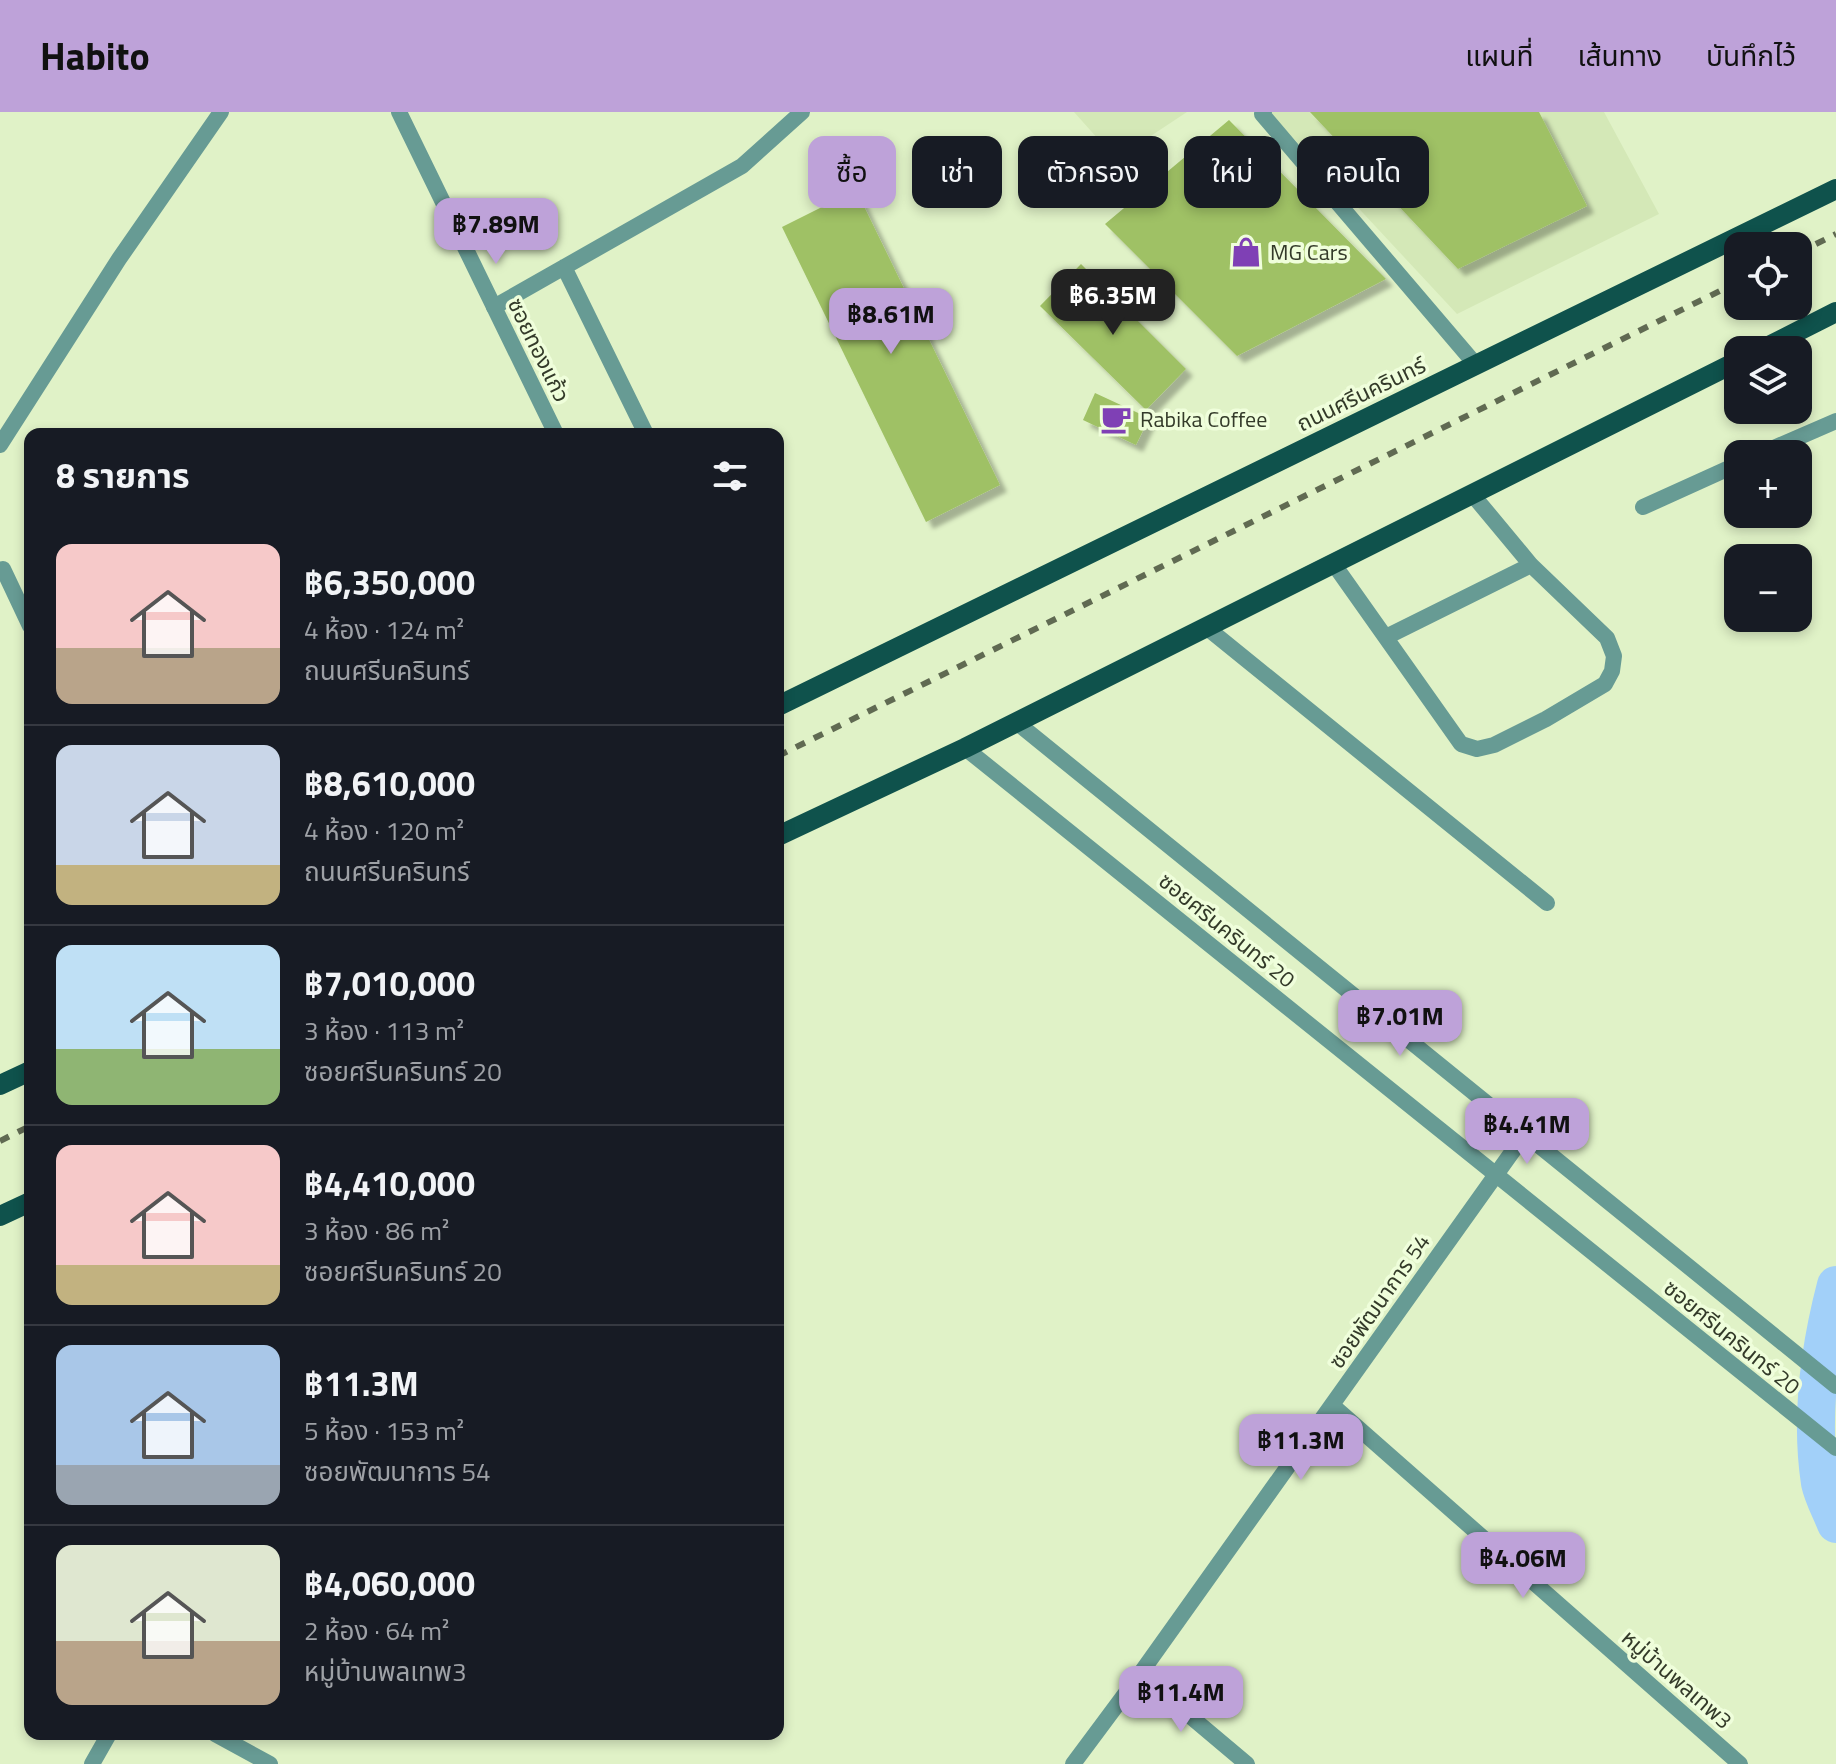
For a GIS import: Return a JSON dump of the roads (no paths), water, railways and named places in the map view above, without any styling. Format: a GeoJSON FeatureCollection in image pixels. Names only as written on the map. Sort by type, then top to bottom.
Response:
{"type":"FeatureCollection","features":[{"type":"Feature","properties":{"kind":"main road","name":"ถนนศรีนครินทร์"},"geometry":{"type":"LineString","coordinates":[[784,703],[1836,189]]}},
{"type":"Feature","properties":{"kind":"main road"},"geometry":{"type":"LineString","coordinates":[[1789,336],[1836,312]]}},
{"type":"Feature","properties":{"kind":"main road"},"geometry":{"type":"LineString","coordinates":[[784,833],[965,748],[1724,368]]}},
{"type":"Feature","properties":{"kind":"main road"},"geometry":{"type":"LineString","coordinates":[[0,1085],[24,1074]]}},
{"type":"Feature","properties":{"kind":"main road"},"geometry":{"type":"LineString","coordinates":[[0,1216],[24,1205]]}},
{"type":"Feature","properties":{"kind":"street"},"geometry":{"type":"LineString","coordinates":[[0,445],[119,259],[221,112]]}},
{"type":"Feature","properties":{"kind":"street","name":"ซอยทองแก้ว"},"geometry":{"type":"LineString","coordinates":[[399,112],[553,428]]}},
{"type":"Feature","properties":{"kind":"street"},"geometry":{"type":"LineString","coordinates":[[494,307],[742,166],[802,112]]}},
{"type":"Feature","properties":{"kind":"street"},"geometry":{"type":"LineString","coordinates":[[1264,112],[1262,114],[1476,365]]}},
{"type":"Feature","properties":{"kind":"street"},"geometry":{"type":"LineString","coordinates":[[564,267],[643,428]]}},
{"type":"Feature","properties":{"kind":"street"},"geometry":{"type":"LineString","coordinates":[[1792,440],[1836,421]]}},
{"type":"Feature","properties":{"kind":"street"},"geometry":{"type":"LineString","coordinates":[[1643,507],[1724,470]]}},
{"type":"Feature","properties":{"kind":"street"},"geometry":{"type":"LineString","coordinates":[[1333,563],[1461,744],[1477,749],[1494,745],[1605,684],[1612,671],[1614,656],[1607,638],[1531,565],[1472,494]]}},
{"type":"Feature","properties":{"kind":"street"},"geometry":{"type":"LineString","coordinates":[[1386,637],[1531,565]]}},
{"type":"Feature","properties":{"kind":"street"},"geometry":{"type":"LineString","coordinates":[[3,569],[24,613]]}},
{"type":"Feature","properties":{"kind":"street"},"geometry":{"type":"LineString","coordinates":[[1206,627],[1547,903]]}},
{"type":"Feature","properties":{"kind":"street","name":"ซอยศรีนครินทร์ 20"},"geometry":{"type":"LineString","coordinates":[[1016,722],[1836,1386]]}},
{"type":"Feature","properties":{"kind":"street","name":"ซอยศรีนครินทร์ 20"},"geometry":{"type":"LineString","coordinates":[[965,748],[1836,1448]]}},
{"type":"Feature","properties":{"kind":"street","name":"ซอยพัฒนาการ 54"},"geometry":{"type":"LineString","coordinates":[[1073,1764],[1525,1134]]}},
{"type":"Feature","properties":{"kind":"street","name":"หมู่บ้านพลเทพ3"},"geometry":{"type":"LineString","coordinates":[[1332,1405],[1740,1764]]}},
{"type":"Feature","properties":{"kind":"street"},"geometry":{"type":"LineString","coordinates":[[1140,1674],[1247,1764]]}},
{"type":"Feature","properties":{"kind":"street"},"geometry":{"type":"LineString","coordinates":[[92,1764],[106,1740]]}},
{"type":"Feature","properties":{"kind":"street"},"geometry":{"type":"LineString","coordinates":[[226,1740],[270,1764]]}},
{"type":"Feature","properties":{"kind":"waterway"},"geometry":{"type":"LineString","coordinates":[[1836,1285],[1825,1334],[1816,1408],[1820,1483],[1836,1524]]}},
{"type":"Feature","properties":{"kind":"railway"},"geometry":{"type":"LineString","coordinates":[[1812,246],[1836,234]]}},
{"type":"Feature","properties":{"kind":"railway"},"geometry":{"type":"LineString","coordinates":[[784,753],[1724,289]]}},
{"type":"Feature","properties":{"kind":"railway"},"geometry":{"type":"LineString","coordinates":[[0,1141],[24,1129]]}},
{"type":"Feature","properties":{"kind":"place","name":"MG Cars"},"geometry":{"type":"Point","coordinates":[1246,252]}},
{"type":"Feature","properties":{"kind":"place","name":"Rabika Coffee"},"geometry":{"type":"Point","coordinates":[1116,419]}}]}
